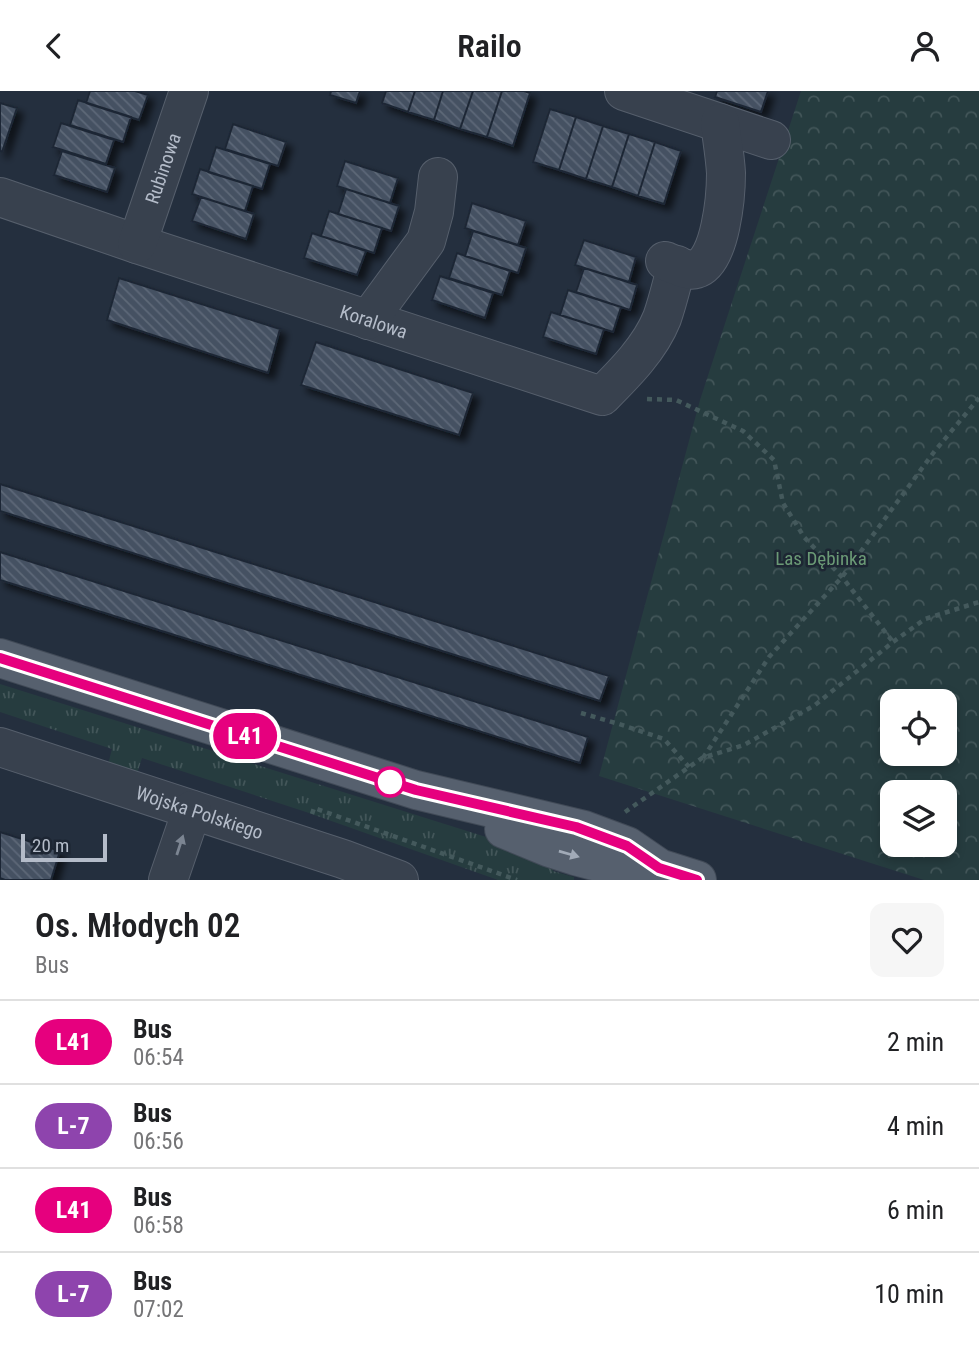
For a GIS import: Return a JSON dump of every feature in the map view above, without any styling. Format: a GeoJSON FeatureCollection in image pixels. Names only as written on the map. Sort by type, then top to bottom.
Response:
{"type":"FeatureCollection","features":[{"type":"Feature","properties":{"kind":"main road"},"geometry":{"type":"LineString","coordinates":[[0,659],[416,790],[576,827],[627,846],[657,874],[697,880]]}},
{"type":"Feature","properties":{"kind":"street","name":"Rubinowa"},"geometry":{"type":"LineString","coordinates":[[137,244],[189,91]]}},
{"type":"Feature","properties":{"kind":"street"},"geometry":{"type":"LineString","coordinates":[[624,91],[702,109],[771,140]]}},
{"type":"Feature","properties":{"kind":"street"},"geometry":{"type":"LineString","coordinates":[[603,396],[646,346],[662,319],[671,263],[688,269],[698,269],[708,261],[715,248],[726,172],[702,109]]}},
{"type":"Feature","properties":{"kind":"street"},"geometry":{"type":"LineString","coordinates":[[368,320],[426,241],[434,212],[438,177]]}},
{"type":"Feature","properties":{"kind":"street","name":"Koralowa"},"geometry":{"type":"LineString","coordinates":[[0,197],[603,396]]}},
{"type":"Feature","properties":{"kind":"street","name":"Wojska Polskiego"},"geometry":{"type":"LineString","coordinates":[[0,747],[343,859],[399,880]]}},
{"type":"Feature","properties":{"kind":"street"},"geometry":{"type":"LineString","coordinates":[[168,880],[192,810]]}},
{"type":"Feature","properties":{"kind":"path"},"geometry":{"type":"LineString","coordinates":[[603,396],[676,400],[743,431],[774,460],[783,503],[804,537],[842,577],[892,642]]}},
{"type":"Feature","properties":{"kind":"path"},"geometry":{"type":"LineString","coordinates":[[702,758],[769,657],[842,577],[934,452],[979,398]]}},
{"type":"Feature","properties":{"kind":"path"},"geometry":{"type":"LineString","coordinates":[[621,815],[702,758],[744,745],[816,705],[892,642],[925,619],[979,602]]}},
{"type":"Feature","properties":{"kind":"path"},"geometry":{"type":"LineString","coordinates":[[581,713],[664,739],[689,767]]}},
{"type":"Feature","properties":{"kind":"green space","name":"Las Dębinka"},"geometry":{"type":"Polygon","coordinates":[[[801,91],[979,91],[979,880],[924,880],[599,776],[700,400],[801,91]]]}},
{"type":"Feature","properties":{"kind":"green space"},"geometry":{"type":"Polygon","coordinates":[[[0,684],[556,859],[553,871],[574,877],[574,880],[498,880],[142,758],[136,777],[107,768],[112,749],[0,712],[0,684]]]}},
{"type":"Feature","properties":{"kind":"building"},"geometry":{"type":"Polygon","coordinates":[[[90,91],[135,91],[148,95],[139,120],[86,103],[90,91]]]}},
{"type":"Feature","properties":{"kind":"building"},"geometry":{"type":"Polygon","coordinates":[[[331,91],[360,91],[356,103],[330,95],[331,91]]]}},
{"type":"Feature","properties":{"kind":"building"},"geometry":{"type":"Polygon","coordinates":[[[386,91],[415,91],[408,112],[382,103],[386,91]]]}},
{"type":"Feature","properties":{"kind":"building"},"geometry":{"type":"Polygon","coordinates":[[[415,91],[443,91],[434,120],[408,112],[415,91]]]}},
{"type":"Feature","properties":{"kind":"building"},"geometry":{"type":"Polygon","coordinates":[[[443,91],[473,91],[460,129],[434,120],[443,91]]]}},
{"type":"Feature","properties":{"kind":"building"},"geometry":{"type":"Polygon","coordinates":[[[473,91],[502,91],[487,137],[460,129],[473,91]]]}},
{"type":"Feature","properties":{"kind":"building"},"geometry":{"type":"Polygon","coordinates":[[[502,91],[530,93],[513,146],[487,137],[502,91]]]}},
{"type":"Feature","properties":{"kind":"building"},"geometry":{"type":"Polygon","coordinates":[[[717,91],[768,91],[761,112],[715,97],[717,91]]]}},
{"type":"Feature","properties":{"kind":"building"},"geometry":{"type":"Polygon","coordinates":[[[78,100],[131,117],[123,142],[70,125],[78,100]]]}},
{"type":"Feature","properties":{"kind":"building"},"geometry":{"type":"Polygon","coordinates":[[[0,103],[17,108],[2,152],[0,151],[0,103]]]}},
{"type":"Feature","properties":{"kind":"building"},"geometry":{"type":"Polygon","coordinates":[[[550,109],[576,117],[559,170],[533,162],[550,109]]]}},
{"type":"Feature","properties":{"kind":"building"},"geometry":{"type":"Polygon","coordinates":[[[576,117],[603,126],[586,179],[559,170],[576,117]]]}},
{"type":"Feature","properties":{"kind":"building"},"geometry":{"type":"Polygon","coordinates":[[[61,123],[114,140],[106,164],[53,147],[61,123]]]}},
{"type":"Feature","properties":{"kind":"building"},"geometry":{"type":"Polygon","coordinates":[[[233,124],[286,142],[278,166],[225,149],[233,124]]]}},
{"type":"Feature","properties":{"kind":"building"},"geometry":{"type":"Polygon","coordinates":[[[603,126],[629,134],[612,187],[586,179],[603,126]]]}},
{"type":"Feature","properties":{"kind":"building"},"geometry":{"type":"Polygon","coordinates":[[[629,134],[655,142],[638,196],[612,187],[629,134]]]}},
{"type":"Feature","properties":{"kind":"building"},"geometry":{"type":"Polygon","coordinates":[[[655,142],[681,151],[664,204],[638,196],[655,142]]]}},
{"type":"Feature","properties":{"kind":"building"},"geometry":{"type":"Polygon","coordinates":[[[216,147],[270,164],[262,189],[208,172],[216,147]]]}},
{"type":"Feature","properties":{"kind":"building"},"geometry":{"type":"Polygon","coordinates":[[[62,151],[115,168],[107,192],[54,175],[62,151]]]}},
{"type":"Feature","properties":{"kind":"building"},"geometry":{"type":"Polygon","coordinates":[[[345,161],[398,178],[390,203],[337,186],[345,161]]]}},
{"type":"Feature","properties":{"kind":"building"},"geometry":{"type":"Polygon","coordinates":[[[200,169],[253,186],[245,211],[192,194],[200,169]]]}},
{"type":"Feature","properties":{"kind":"building"},"geometry":{"type":"Polygon","coordinates":[[[346,189],[399,206],[391,231],[338,214],[346,189]]]}},
{"type":"Feature","properties":{"kind":"building"},"geometry":{"type":"Polygon","coordinates":[[[201,197],[254,214],[246,239],[192,221],[201,197]]]}},
{"type":"Feature","properties":{"kind":"building"},"geometry":{"type":"Polygon","coordinates":[[[472,203],[526,221],[518,245],[465,228],[472,203]]]}},
{"type":"Feature","properties":{"kind":"building"},"geometry":{"type":"Polygon","coordinates":[[[329,211],[382,228],[374,253],[321,236],[329,211]]]}},
{"type":"Feature","properties":{"kind":"building"},"geometry":{"type":"Polygon","coordinates":[[[473,231],[526,248],[518,273],[465,256],[473,231]]]}},
{"type":"Feature","properties":{"kind":"building"},"geometry":{"type":"Polygon","coordinates":[[[312,233],[366,251],[357,275],[304,258],[312,233]]]}},
{"type":"Feature","properties":{"kind":"building"},"geometry":{"type":"Polygon","coordinates":[[[584,240],[636,257],[629,282],[575,265],[584,240]]]}},
{"type":"Feature","properties":{"kind":"building"},"geometry":{"type":"Polygon","coordinates":[[[457,253],[510,271],[502,295],[449,278],[457,253]]]}},
{"type":"Feature","properties":{"kind":"building"},"geometry":{"type":"Polygon","coordinates":[[[584,268],[637,285],[630,310],[576,292],[584,268]]]}},
{"type":"Feature","properties":{"kind":"building"},"geometry":{"type":"Polygon","coordinates":[[[440,276],[493,293],[485,318],[432,300],[440,276]]]}},
{"type":"Feature","properties":{"kind":"building"},"geometry":{"type":"Polygon","coordinates":[[[119,278],[280,329],[268,373],[107,320],[119,278]]]}},
{"type":"Feature","properties":{"kind":"building"},"geometry":{"type":"Polygon","coordinates":[[[568,290],[621,307],[613,332],[560,315],[568,290]]]}},
{"type":"Feature","properties":{"kind":"building"},"geometry":{"type":"Polygon","coordinates":[[[551,312],[604,329],[596,354],[543,337],[551,312]]]}},
{"type":"Feature","properties":{"kind":"building"},"geometry":{"type":"Polygon","coordinates":[[[316,342],[473,393],[459,435],[301,385],[316,342]]]}},
{"type":"Feature","properties":{"kind":"building"},"geometry":{"type":"Polygon","coordinates":[[[0,484],[609,676],[600,701],[0,511],[0,484]]]}},
{"type":"Feature","properties":{"kind":"building"},"geometry":{"type":"Polygon","coordinates":[[[0,552],[588,737],[580,763],[0,580],[0,552]]]}},
{"type":"Feature","properties":{"kind":"building"},"geometry":{"type":"Polygon","coordinates":[[[0,832],[60,851],[51,880],[0,878],[0,832]]]}},
{"type":"Feature","properties":{"kind":"bus line","name":"L41"},"geometry":{"type":"LineString","coordinates":[[0,658],[416,790],[576,827],[627,846],[659,868],[697,880]]}}]}
